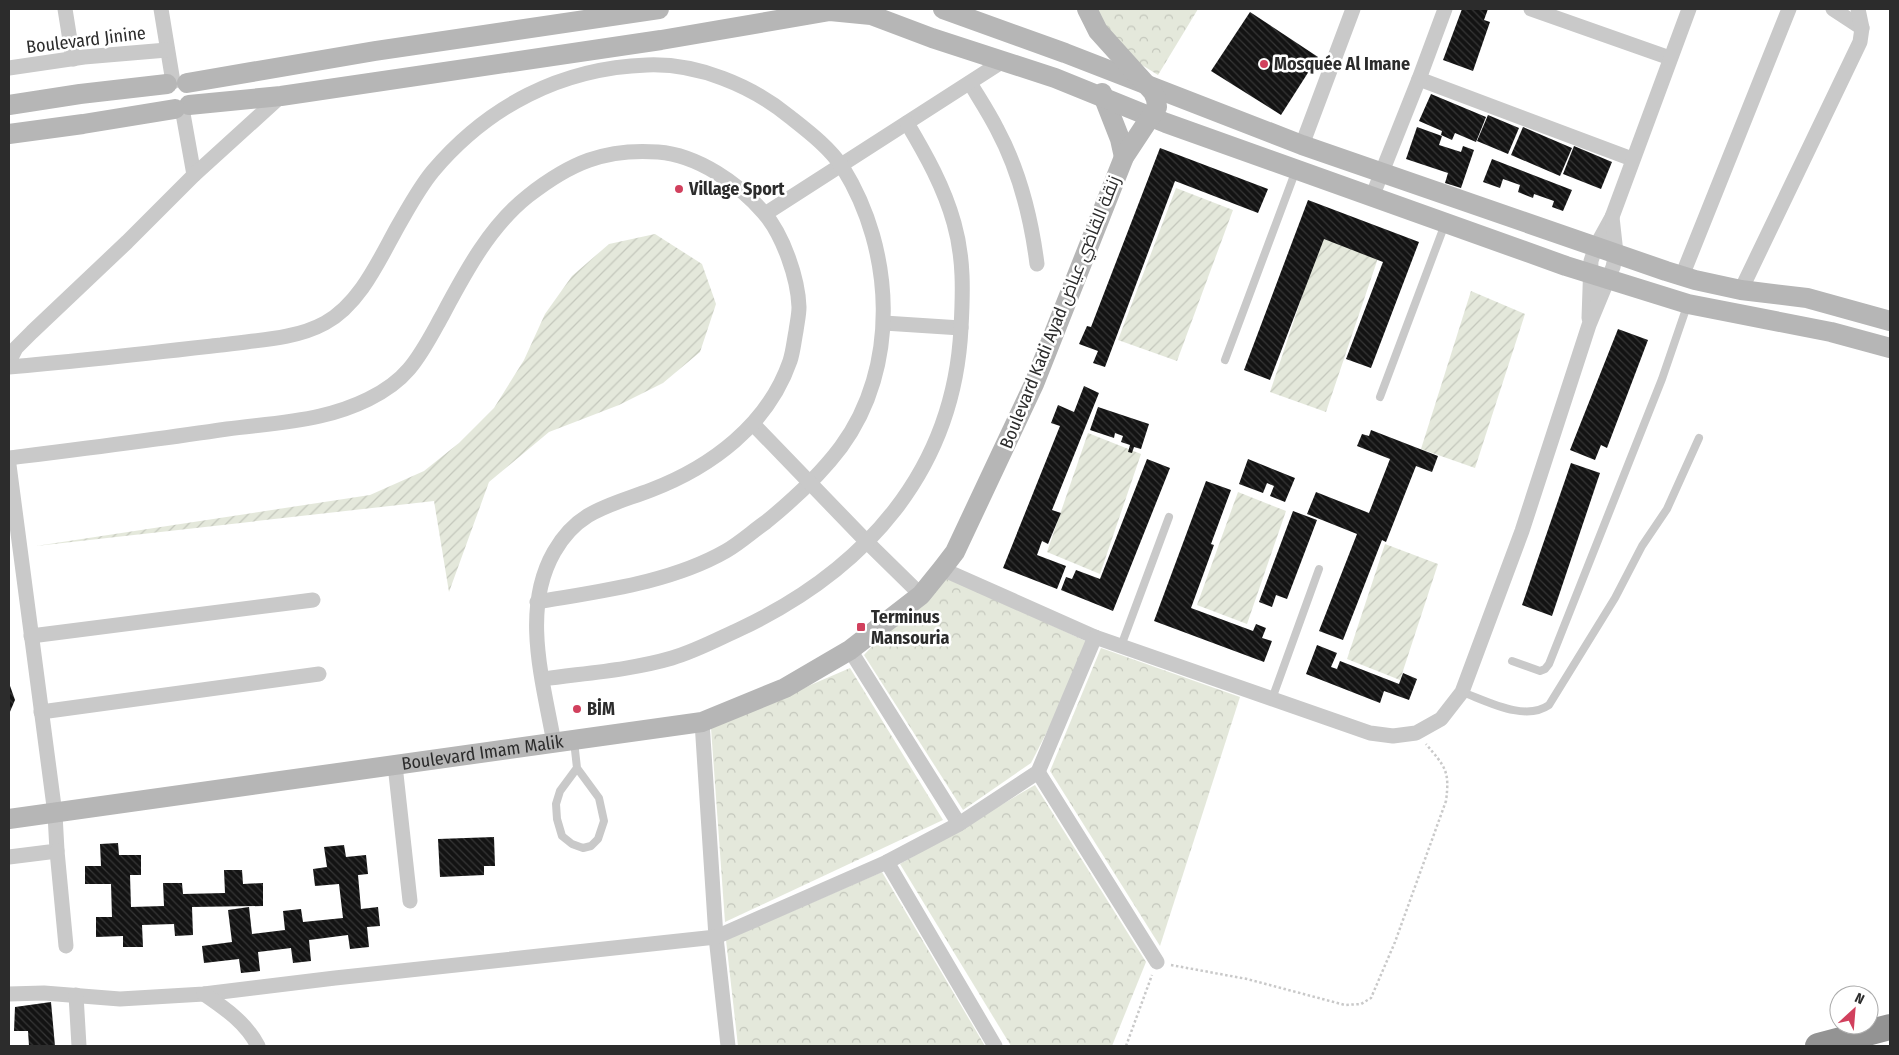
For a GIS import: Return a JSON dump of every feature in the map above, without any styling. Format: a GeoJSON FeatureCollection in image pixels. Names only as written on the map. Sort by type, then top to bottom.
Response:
{"type":"FeatureCollection","features":[{"type":"Feature","properties":{"kind":"highway"},"geometry":{"type":"LineString","coordinates":[[1818,1046],[1886,1027]]}},
{"type":"Feature","properties":{"kind":"street"},"geometry":{"type":"LineString","coordinates":[[65,9],[73,59]]}},
{"type":"Feature","properties":{"kind":"street"},"geometry":{"type":"LineString","coordinates":[[161,9],[167,50],[176,83]]}},
{"type":"Feature","properties":{"kind":"street"},"geometry":{"type":"LineString","coordinates":[[9,105],[80,94],[176,83],[384,49],[659,9]]}},
{"type":"Feature","properties":{"kind":"street"},"geometry":{"type":"LineString","coordinates":[[943,9],[1097,65],[1302,146],[1682,276],[1741,290],[1807,298],[1890,321]]}},
{"type":"Feature","properties":{"kind":"street"},"geometry":{"type":"LineString","coordinates":[[1087,9],[1098,31],[1153,92],[1157,104],[1150,117]]}},
{"type":"Feature","properties":{"kind":"street"},"geometry":{"type":"LineString","coordinates":[[1302,146],[1353,9]]}},
{"type":"Feature","properties":{"kind":"street"},"geometry":{"type":"LineString","coordinates":[[1372,197],[1445,9]]}},
{"type":"Feature","properties":{"kind":"street"},"geometry":{"type":"LineString","coordinates":[[1531,9],[1670,58]]}},
{"type":"Feature","properties":{"kind":"street"},"geometry":{"type":"LineString","coordinates":[[1600,276],[1590,261],[1612,217],[1689,9]]}},
{"type":"Feature","properties":{"kind":"street"},"geometry":{"type":"LineString","coordinates":[[1682,276],[1789,9]]}},
{"type":"Feature","properties":{"kind":"street"},"geometry":{"type":"LineString","coordinates":[[1833,9],[1862,28]]}},
{"type":"Feature","properties":{"kind":"street"},"geometry":{"type":"LineString","coordinates":[[1741,290],[1860,42],[1862,28],[1858,9]]}},
{"type":"Feature","properties":{"kind":"street"},"geometry":{"type":"LineString","coordinates":[[9,134],[661,40],[830,11],[871,15],[932,38],[1055,78],[1150,117],[1600,276],[1688,304],[1831,332],[1890,348]]}},
{"type":"Feature","properties":{"kind":"street"},"geometry":{"type":"LineString","coordinates":[[1098,31],[1097,65],[1099,86],[1120,139],[1124,157]]}},
{"type":"Feature","properties":{"kind":"street","name":"Boulevard Jinine"},"geometry":{"type":"LineString","coordinates":[[9,68],[73,59],[167,50]]}},
{"type":"Feature","properties":{"kind":"street"},"geometry":{"type":"LineString","coordinates":[[765,214],[1003,61]]}},
{"type":"Feature","properties":{"kind":"street"},"geometry":{"type":"LineString","coordinates":[[9,368],[262,340],[302,332],[325,323],[342,311],[360,290],[415,196],[432,172],[482,123],[524,96],[552,83],[598,71],[647,65],[677,67],[716,76],[753,91],[778,107],[815,137],[841,165],[862,204],[873,234],[880,265],[884,323],[874,378],[860,414],[842,446],[810,484],[729,550],[705,562],[626,587],[537,602]]}},
{"type":"Feature","properties":{"kind":"street"},"geometry":{"type":"LineString","coordinates":[[1419,79],[1632,159]]}},
{"type":"Feature","properties":{"kind":"street"},"geometry":{"type":"LineString","coordinates":[[176,83],[192,90],[193,98],[182,108]]}},
{"type":"Feature","properties":{"kind":"street"},"geometry":{"type":"LineString","coordinates":[[970,83],[998,130],[1018,179],[1030,218],[1037,264]]}},
{"type":"Feature","properties":{"kind":"street"},"geometry":{"type":"LineString","coordinates":[[9,362],[16,348],[32,332],[194,175],[281,96]]}},
{"type":"Feature","properties":{"kind":"street"},"geometry":{"type":"LineString","coordinates":[[182,108],[194,175]]}},
{"type":"Feature","properties":{"kind":"street","name":"Boulevard Kadi Ayad زنقة القاضي عياض"},"geometry":{"type":"LineString","coordinates":[[921,595],[955,552],[1034,384],[1124,157],[1150,117]]}},
{"type":"Feature","properties":{"kind":"street"},"geometry":{"type":"LineString","coordinates":[[543,679],[639,665],[664,659],[713,642],[766,616],[807,592],[836,571],[867,542],[900,505],[930,453],[942,426],[957,370],[964,302],[962,259],[954,222],[931,163],[907,123]]}},
{"type":"Feature","properties":{"kind":"street"},"geometry":{"type":"LineString","coordinates":[[9,458],[320,416],[369,398],[391,386],[410,368],[478,252],[500,224],[524,199],[559,173],[598,156],[633,150],[668,153],[700,165],[733,182],[765,214],[781,238],[793,275],[799,308],[791,359],[777,390],[753,424],[720,454],[688,474],[585,516],[566,533],[557,547],[542,579],[537,602],[536,632],[554,743]]}},
{"type":"Feature","properties":{"kind":"street"},"geometry":{"type":"LineString","coordinates":[[942,568],[1095,637],[1120,646],[1370,733],[1393,736],[1416,733],[1442,719],[1462,692],[1522,531],[1589,326],[1600,276],[1615,260],[1612,217]]}},
{"type":"Feature","properties":{"kind":"street"},"geometry":{"type":"LineString","coordinates":[[884,323],[961,328]]}},
{"type":"Feature","properties":{"kind":"street"},"geometry":{"type":"LineString","coordinates":[[753,424],[921,595]]}},
{"type":"Feature","properties":{"kind":"street"},"geometry":{"type":"LineString","coordinates":[[9,465],[16,566],[31,636],[55,814],[66,946]]}},
{"type":"Feature","properties":{"kind":"street","name":"Boulevard Imam Malik"},"geometry":{"type":"LineString","coordinates":[[9,819],[702,722],[785,688],[850,650],[921,595]]}},
{"type":"Feature","properties":{"kind":"street"},"geometry":{"type":"LineString","coordinates":[[31,636],[313,600]]}},
{"type":"Feature","properties":{"kind":"street"},"geometry":{"type":"LineString","coordinates":[[9,994],[44,993],[120,999],[204,994],[716,937],[887,862],[959,824],[1038,772],[1095,637]]}},
{"type":"Feature","properties":{"kind":"street"},"geometry":{"type":"LineString","coordinates":[[850,650],[959,824]]}},
{"type":"Feature","properties":{"kind":"street"},"geometry":{"type":"LineString","coordinates":[[41,712],[319,674]]}},
{"type":"Feature","properties":{"kind":"street"},"geometry":{"type":"LineString","coordinates":[[702,722],[716,937],[728,1046]]}},
{"type":"Feature","properties":{"kind":"street"},"geometry":{"type":"LineString","coordinates":[[394,766],[410,901]]}},
{"type":"Feature","properties":{"kind":"street"},"geometry":{"type":"LineString","coordinates":[[1038,772],[1157,962]]}},
{"type":"Feature","properties":{"kind":"street"},"geometry":{"type":"LineString","coordinates":[[9,856],[57,852]]}},
{"type":"Feature","properties":{"kind":"street"},"geometry":{"type":"LineString","coordinates":[[887,862],[995,1046]]}},
{"type":"Feature","properties":{"kind":"street"},"geometry":{"type":"LineString","coordinates":[[204,994],[238,1018],[253,1036],[258,1046]]}},
{"type":"Feature","properties":{"kind":"street"},"geometry":{"type":"LineString","coordinates":[[76,995],[79,1046]]}},
{"type":"Feature","properties":{"kind":"lane"},"geometry":{"type":"LineString","coordinates":[[1225,360],[1296,170]]}},
{"type":"Feature","properties":{"kind":"lane"},"geometry":{"type":"LineString","coordinates":[[1380,398],[1446,222]]}},
{"type":"Feature","properties":{"kind":"lane"},"geometry":{"type":"LineString","coordinates":[[1512,661],[1540,671],[1549,664],[1662,379],[1688,304]]}},
{"type":"Feature","properties":{"kind":"lane"},"geometry":{"type":"LineString","coordinates":[[1462,692],[1520,712],[1541,711],[1549,705],[1615,598],[1642,546],[1667,509],[1699,438]]}},
{"type":"Feature","properties":{"kind":"lane"},"geometry":{"type":"LineString","coordinates":[[1120,646],[1169,516]]}},
{"type":"Feature","properties":{"kind":"lane"},"geometry":{"type":"LineString","coordinates":[[1272,698],[1319,570]]}},
{"type":"Feature","properties":{"kind":"lane"},"geometry":{"type":"LineString","coordinates":[[574,741],[577,768],[599,798],[604,820],[598,839],[592,846],[583,848],[572,844],[562,836],[557,819],[556,804],[560,791],[577,768]]}},
{"type":"Feature","properties":{"kind":"path"},"geometry":{"type":"LineString","coordinates":[[1126,1046],[1157,962],[1247,980],[1345,1006],[1361,1004],[1371,998],[1395,942],[1446,801],[1448,784],[1445,767],[1416,733]]}},
{"type":"Feature","properties":{"kind":"green space"},"geometry":{"type":"Polygon","coordinates":[[[1093,9],[1198,9],[1158,75],[1108,44],[1093,9]]]}},
{"type":"Feature","properties":{"kind":"green space"},"geometry":{"type":"Polygon","coordinates":[[[1176,188],[1233,210],[1177,361],[1118,340],[1176,188]]]}},
{"type":"Feature","properties":{"kind":"green space"},"geometry":{"type":"Polygon","coordinates":[[[655,234],[702,264],[716,304],[700,352],[663,383],[619,405],[549,432],[489,482],[449,592],[434,501],[36,546],[370,495],[424,471],[459,443],[494,408],[524,360],[545,314],[572,276],[609,244],[655,234]]]}},
{"type":"Feature","properties":{"kind":"green space"},"geometry":{"type":"Polygon","coordinates":[[[1322,237],[1378,258],[1326,412],[1270,392],[1322,237]]]}},
{"type":"Feature","properties":{"kind":"green space"},"geometry":{"type":"Polygon","coordinates":[[[1471,291],[1525,314],[1475,468],[1421,449],[1471,291]]]}},
{"type":"Feature","properties":{"kind":"green space"},"geometry":{"type":"Polygon","coordinates":[[[1088,433],[1141,454],[1100,574],[1047,552],[1088,433]]]}},
{"type":"Feature","properties":{"kind":"green space"},"geometry":{"type":"Polygon","coordinates":[[[1238,492],[1286,511],[1247,624],[1197,605],[1238,492]]]}},
{"type":"Feature","properties":{"kind":"green space"},"geometry":{"type":"Polygon","coordinates":[[[1385,544],[1438,564],[1400,680],[1347,659],[1385,544]]]}},
{"type":"Feature","properties":{"kind":"green space"},"geometry":{"type":"Polygon","coordinates":[[[939,573],[1092,644],[1031,763],[963,810],[864,655],[939,573]]]}},
{"type":"Feature","properties":{"kind":"green space"},"geometry":{"type":"Polygon","coordinates":[[[1101,648],[1240,697],[1160,946],[1050,771],[1101,648]]]}},
{"type":"Feature","properties":{"kind":"green space"},"geometry":{"type":"Polygon","coordinates":[[[850,668],[943,820],[725,922],[711,728],[850,668]]]}},
{"type":"Feature","properties":{"kind":"green space"},"geometry":{"type":"Polygon","coordinates":[[[1035,785],[1146,962],[1112,1046],[1011,1046],[900,864],[1035,785]]]}},
{"type":"Feature","properties":{"kind":"green space"},"geometry":{"type":"Polygon","coordinates":[[[882,872],[985,1046],[738,1046],[726,940],[882,872]]]}},
{"type":"Feature","properties":{"kind":"building"},"geometry":{"type":"Polygon","coordinates":[[[1462,9],[1488,9],[1484,20],[1490,22],[1473,71],[1443,60],[1462,9]]]}},
{"type":"Feature","properties":{"kind":"building","name":"Mosquée Al Imane"},"geometry":{"type":"Polygon","coordinates":[[[1250,12],[1318,57],[1281,115],[1211,71],[1250,12]]]}},
{"type":"Feature","properties":{"kind":"building"},"geometry":{"type":"Polygon","coordinates":[[[1431,94],[1486,117],[1476,142],[1455,133],[1452,140],[1441,135],[1442,131],[1419,121],[1431,94]]]}},
{"type":"Feature","properties":{"kind":"building"},"geometry":{"type":"Polygon","coordinates":[[[1488,115],[1519,128],[1508,154],[1477,141],[1488,115]]]}},
{"type":"Feature","properties":{"kind":"building"},"geometry":{"type":"Polygon","coordinates":[[[1417,127],[1442,136],[1439,145],[1461,152],[1463,146],[1474,150],[1461,188],[1445,183],[1448,173],[1406,159],[1417,127]]]}},
{"type":"Feature","properties":{"kind":"building"},"geometry":{"type":"Polygon","coordinates":[[[1523,127],[1572,148],[1560,176],[1511,155],[1523,127]]]}},
{"type":"Feature","properties":{"kind":"building"},"geometry":{"type":"Polygon","coordinates":[[[1574,146],[1612,162],[1601,189],[1563,174],[1574,146]]]}},
{"type":"Feature","properties":{"kind":"building"},"geometry":{"type":"Polygon","coordinates":[[[1160,148],[1268,189],[1258,213],[1175,181],[1105,367],[1093,363],[1098,351],[1079,344],[1087,326],[1091,327],[1160,148]]]}},
{"type":"Feature","properties":{"kind":"building"},"geometry":{"type":"Polygon","coordinates":[[[1492,159],[1572,190],[1563,211],[1552,207],[1554,201],[1534,194],[1533,198],[1518,192],[1520,185],[1503,179],[1500,188],[1483,182],[1492,159]]]}},
{"type":"Feature","properties":{"kind":"building"},"geometry":{"type":"Polygon","coordinates":[[[1308,200],[1419,242],[1371,368],[1346,359],[1383,262],[1324,239],[1270,380],[1244,370],[1308,200]]]}},
{"type":"Feature","properties":{"kind":"building"},"geometry":{"type":"Polygon","coordinates":[[[1618,329],[1648,340],[1607,448],[1601,445],[1595,460],[1570,450],[1618,329]]]}},
{"type":"Feature","properties":{"kind":"building"},"geometry":{"type":"Polygon","coordinates":[[[1084,386],[1099,393],[1052,510],[1061,513],[1048,544],[1042,541],[1037,555],[1066,566],[1057,589],[1003,568],[1060,426],[1051,423],[1058,405],[1074,412],[1084,386]]]}},
{"type":"Feature","properties":{"kind":"building"},"geometry":{"type":"Polygon","coordinates":[[[1098,407],[1149,424],[1141,449],[1134,447],[1132,453],[1128,452],[1130,445],[1121,442],[1123,436],[1115,433],[1114,438],[1090,430],[1098,407]]]}},
{"type":"Feature","properties":{"kind":"building"},"geometry":{"type":"Polygon","coordinates":[[[1371,430],[1438,456],[1432,472],[1416,466],[1386,542],[1382,540],[1343,640],[1319,631],[1357,534],[1307,514],[1316,492],[1369,513],[1390,459],[1357,446],[1362,434],[1369,436],[1371,430]]]}},
{"type":"Feature","properties":{"kind":"building"},"geometry":{"type":"Polygon","coordinates":[[[1147,459],[1170,468],[1113,611],[1061,590],[1066,577],[1072,579],[1076,570],[1100,579],[1147,459]]]}},
{"type":"Feature","properties":{"kind":"building"},"geometry":{"type":"Polygon","coordinates":[[[1248,459],[1295,478],[1285,502],[1270,496],[1274,486],[1267,483],[1263,493],[1239,484],[1248,459]]]}},
{"type":"Feature","properties":{"kind":"building"},"geometry":{"type":"Polygon","coordinates":[[[1571,463],[1600,473],[1552,616],[1522,605],[1571,463]]]}},
{"type":"Feature","properties":{"kind":"building"},"geometry":{"type":"Polygon","coordinates":[[[1206,481],[1231,490],[1211,544],[1214,545],[1191,608],[1253,631],[1256,624],[1266,628],[1262,638],[1272,641],[1264,662],[1154,621],[1206,481]]]}},
{"type":"Feature","properties":{"kind":"building"},"geometry":{"type":"Polygon","coordinates":[[[1293,511],[1317,520],[1287,599],[1276,595],[1272,607],[1259,602],[1293,511]]]}},
{"type":"Feature","properties":{"kind":"building"},"geometry":{"type":"Polygon","coordinates":[[[1317,645],[1337,653],[1331,667],[1337,669],[1340,661],[1399,684],[1403,673],[1417,679],[1409,700],[1384,691],[1380,703],[1306,674],[1317,645]]]}},
{"type":"Feature","properties":{"kind":"building"},"geometry":{"type":"Polygon","coordinates":[[[9,683],[15,700],[9,714],[9,683]]]}},
{"type":"Feature","properties":{"kind":"building"},"geometry":{"type":"Polygon","coordinates":[[[494,837],[495,866],[484,866],[484,875],[440,877],[438,839],[494,837]]]}},
{"type":"Feature","properties":{"kind":"building"},"geometry":{"type":"Polygon","coordinates":[[[118,843],[119,855],[141,855],[141,875],[130,875],[131,907],[164,906],[163,883],[182,883],[183,894],[225,893],[224,870],[242,870],[243,884],[263,883],[263,906],[192,907],[193,935],[175,936],[174,924],[142,925],[143,947],[123,947],[123,936],[96,937],[96,917],[112,917],[111,884],[85,884],[85,866],[101,866],[100,844],[118,843]]]}},
{"type":"Feature","properties":{"kind":"building"},"geometry":{"type":"Polygon","coordinates":[[[344,845],[346,857],[366,855],[368,874],[358,875],[361,909],[378,907],[380,926],[367,927],[369,947],[350,949],[348,935],[309,940],[311,961],[293,963],[291,948],[258,952],[260,971],[241,973],[239,959],[204,963],[202,946],[232,942],[228,910],[249,907],[252,934],[285,930],[283,911],[301,909],[303,922],[343,918],[339,884],[315,886],[313,869],[327,867],[324,847],[344,845]]]}},
{"type":"Feature","properties":{"kind":"building"},"geometry":{"type":"Polygon","coordinates":[[[51,1002],[55,1046],[29,1046],[28,1031],[14,1031],[15,1007],[51,1002]]]}},
{"type":"Feature","properties":{"kind":"place","name":"Mosquée Al Imane"},"geometry":{"type":"Point","coordinates":[1264,64]}},
{"type":"Feature","properties":{"kind":"place","name":"Village Sport"},"geometry":{"type":"Point","coordinates":[679,189]}},
{"type":"Feature","properties":{"kind":"place","name":"Terminus Mansouria"},"geometry":{"type":"Point","coordinates":[861,627]}},
{"type":"Feature","properties":{"kind":"place","name":"BİM"},"geometry":{"type":"Point","coordinates":[577,709]}}]}
